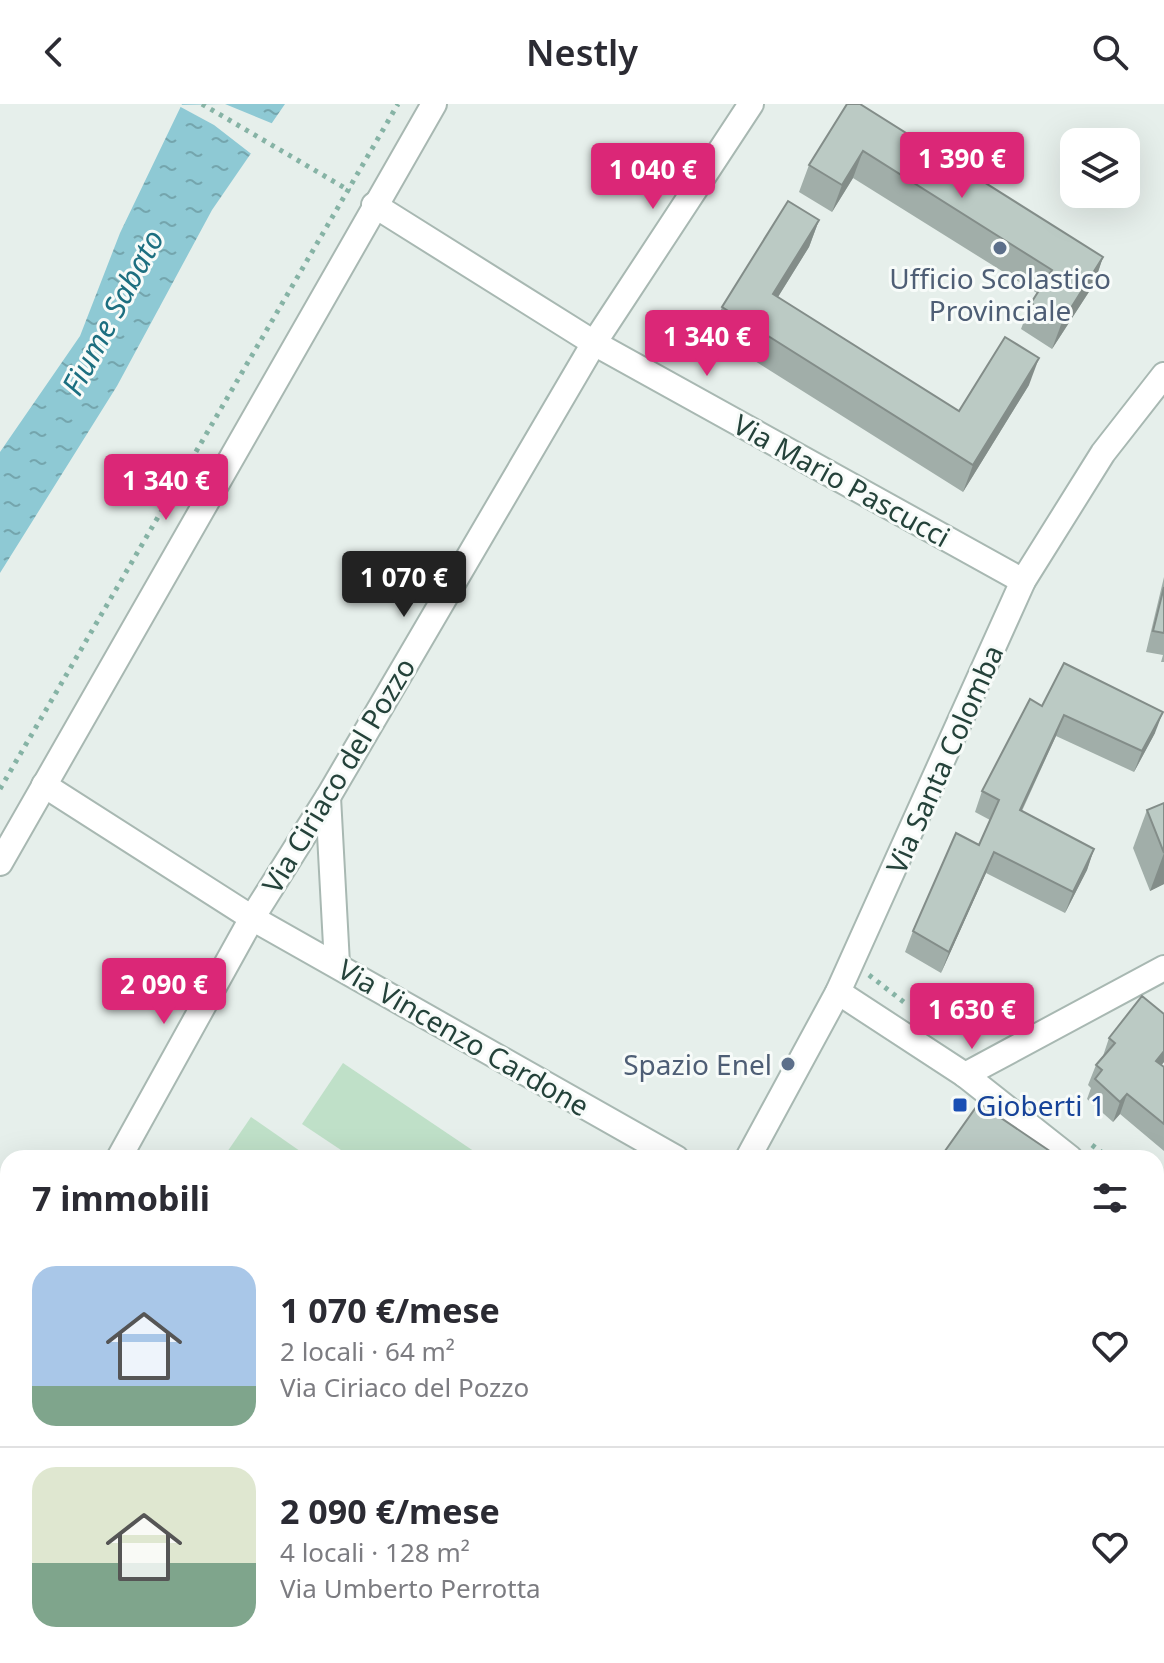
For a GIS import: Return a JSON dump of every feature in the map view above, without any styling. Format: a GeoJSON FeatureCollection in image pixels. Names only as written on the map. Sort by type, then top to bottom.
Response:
{"type":"FeatureCollection","features":[{"type":"Feature","properties":{"kind":"street"},"geometry":{"type":"LineString","coordinates":[[0,863],[434,104]]}},
{"type":"Feature","properties":{"kind":"street","name":"Via Ciriaco del Pozzo"},"geometry":{"type":"LineString","coordinates":[[123,1150],[252,918],[328,797],[594,343],[751,104]]}},
{"type":"Feature","properties":{"kind":"street","name":"Via Mario Pascucci"},"geometry":{"type":"LineString","coordinates":[[374,205],[594,343],[1023,581]]}},
{"type":"Feature","properties":{"kind":"street","name":"Via Santa Colomba"},"geometry":{"type":"LineString","coordinates":[[752,1150],[838,992],[1023,581],[1103,453],[1164,375]]}},
{"type":"Feature","properties":{"kind":"street","name":"Via Vincenzo Cardone"},"geometry":{"type":"LineString","coordinates":[[44,785],[252,918],[662,1150]]}},
{"type":"Feature","properties":{"kind":"street"},"geometry":{"type":"LineString","coordinates":[[328,797],[337,964]]}},
{"type":"Feature","properties":{"kind":"street"},"geometry":{"type":"LineString","coordinates":[[965,1075],[1161,976]]}},
{"type":"Feature","properties":{"kind":"street"},"geometry":{"type":"LineString","coordinates":[[838,992],[965,1075],[1060,1150]]}},
{"type":"Feature","properties":{"kind":"path"},"geometry":{"type":"LineString","coordinates":[[202,104],[337,183]]}},
{"type":"Feature","properties":{"kind":"path"},"geometry":{"type":"LineString","coordinates":[[0,789],[398,104]]}},
{"type":"Feature","properties":{"kind":"path"},"geometry":{"type":"LineString","coordinates":[[856,952],[867,974],[915,1011]]}},
{"type":"Feature","properties":{"kind":"green space"},"geometry":{"type":"Polygon","coordinates":[[[343,1063],[472,1150],[341,1150],[302,1124],[343,1063]]]}},
{"type":"Feature","properties":{"kind":"green space"},"geometry":{"type":"Polygon","coordinates":[[[251,1117],[298,1150],[228,1150],[251,1117]]]}},
{"type":"Feature","properties":{"kind":"water","name":"Fiume Sabato"},"geometry":{"type":"Polygon","coordinates":[[[182,104],[285,104],[212,210],[117,386],[0,573],[0,452],[80,336],[120,233],[182,104]]]}},
{"type":"Feature","properties":{"kind":"pier"},"geometry":{"type":"Polygon","coordinates":[[[225,104],[276,125],[254,156],[214,125],[177,105],[225,104]]]}},
{"type":"Feature","properties":{"kind":"building"},"geometry":{"type":"Polygon","coordinates":[[[847,104],[860,104],[1103,257],[1062,322],[1031,303],[1052,270],[863,151],[842,185],[809,165],[847,104]]]}},
{"type":"Feature","properties":{"kind":"building"},"geometry":{"type":"Polygon","coordinates":[[[788,201],[819,220],[773,294],[959,411],[1005,337],[1039,358],[973,465],[722,307],[788,201]]]}},
{"type":"Feature","properties":{"kind":"building"},"geometry":{"type":"Polygon","coordinates":[[[1164,587],[1164,633],[1153,631],[1164,587]]]}},
{"type":"Feature","properties":{"kind":"building"},"geometry":{"type":"Polygon","coordinates":[[[1064,663],[1163,712],[1142,751],[1064,715],[1020,810],[1094,849],[1073,892],[994,852],[949,952],[913,931],[956,833],[979,845],[999,800],[982,791],[1030,699],[1042,706],[1064,663]]]}},
{"type":"Feature","properties":{"kind":"building"},"geometry":{"type":"Polygon","coordinates":[[[1164,803],[1164,853],[1147,810],[1164,803]]]}},
{"type":"Feature","properties":{"kind":"building"},"geometry":{"type":"Polygon","coordinates":[[[1142,996],[1164,1014],[1164,1051],[1156,1061],[1164,1067],[1164,1124],[1127,1094],[1120,1102],[1095,1079],[1102,1070],[1096,1065],[1115,1043],[1109,1038],[1142,996]]]}},
{"type":"Feature","properties":{"kind":"building"},"geometry":{"type":"Polygon","coordinates":[[[979,1103],[1048,1150],[946,1150],[979,1103]]]}},
{"type":"Feature","properties":{"kind":"place","name":"Ufficio Scolastico Provinciale"},"geometry":{"type":"Point","coordinates":[1000,248]}},
{"type":"Feature","properties":{"kind":"place","name":"Spazio Enel"},"geometry":{"type":"Point","coordinates":[788,1064]}},
{"type":"Feature","properties":{"kind":"place","name":"Gioberti 1"},"geometry":{"type":"Point","coordinates":[960,1105]}}]}
